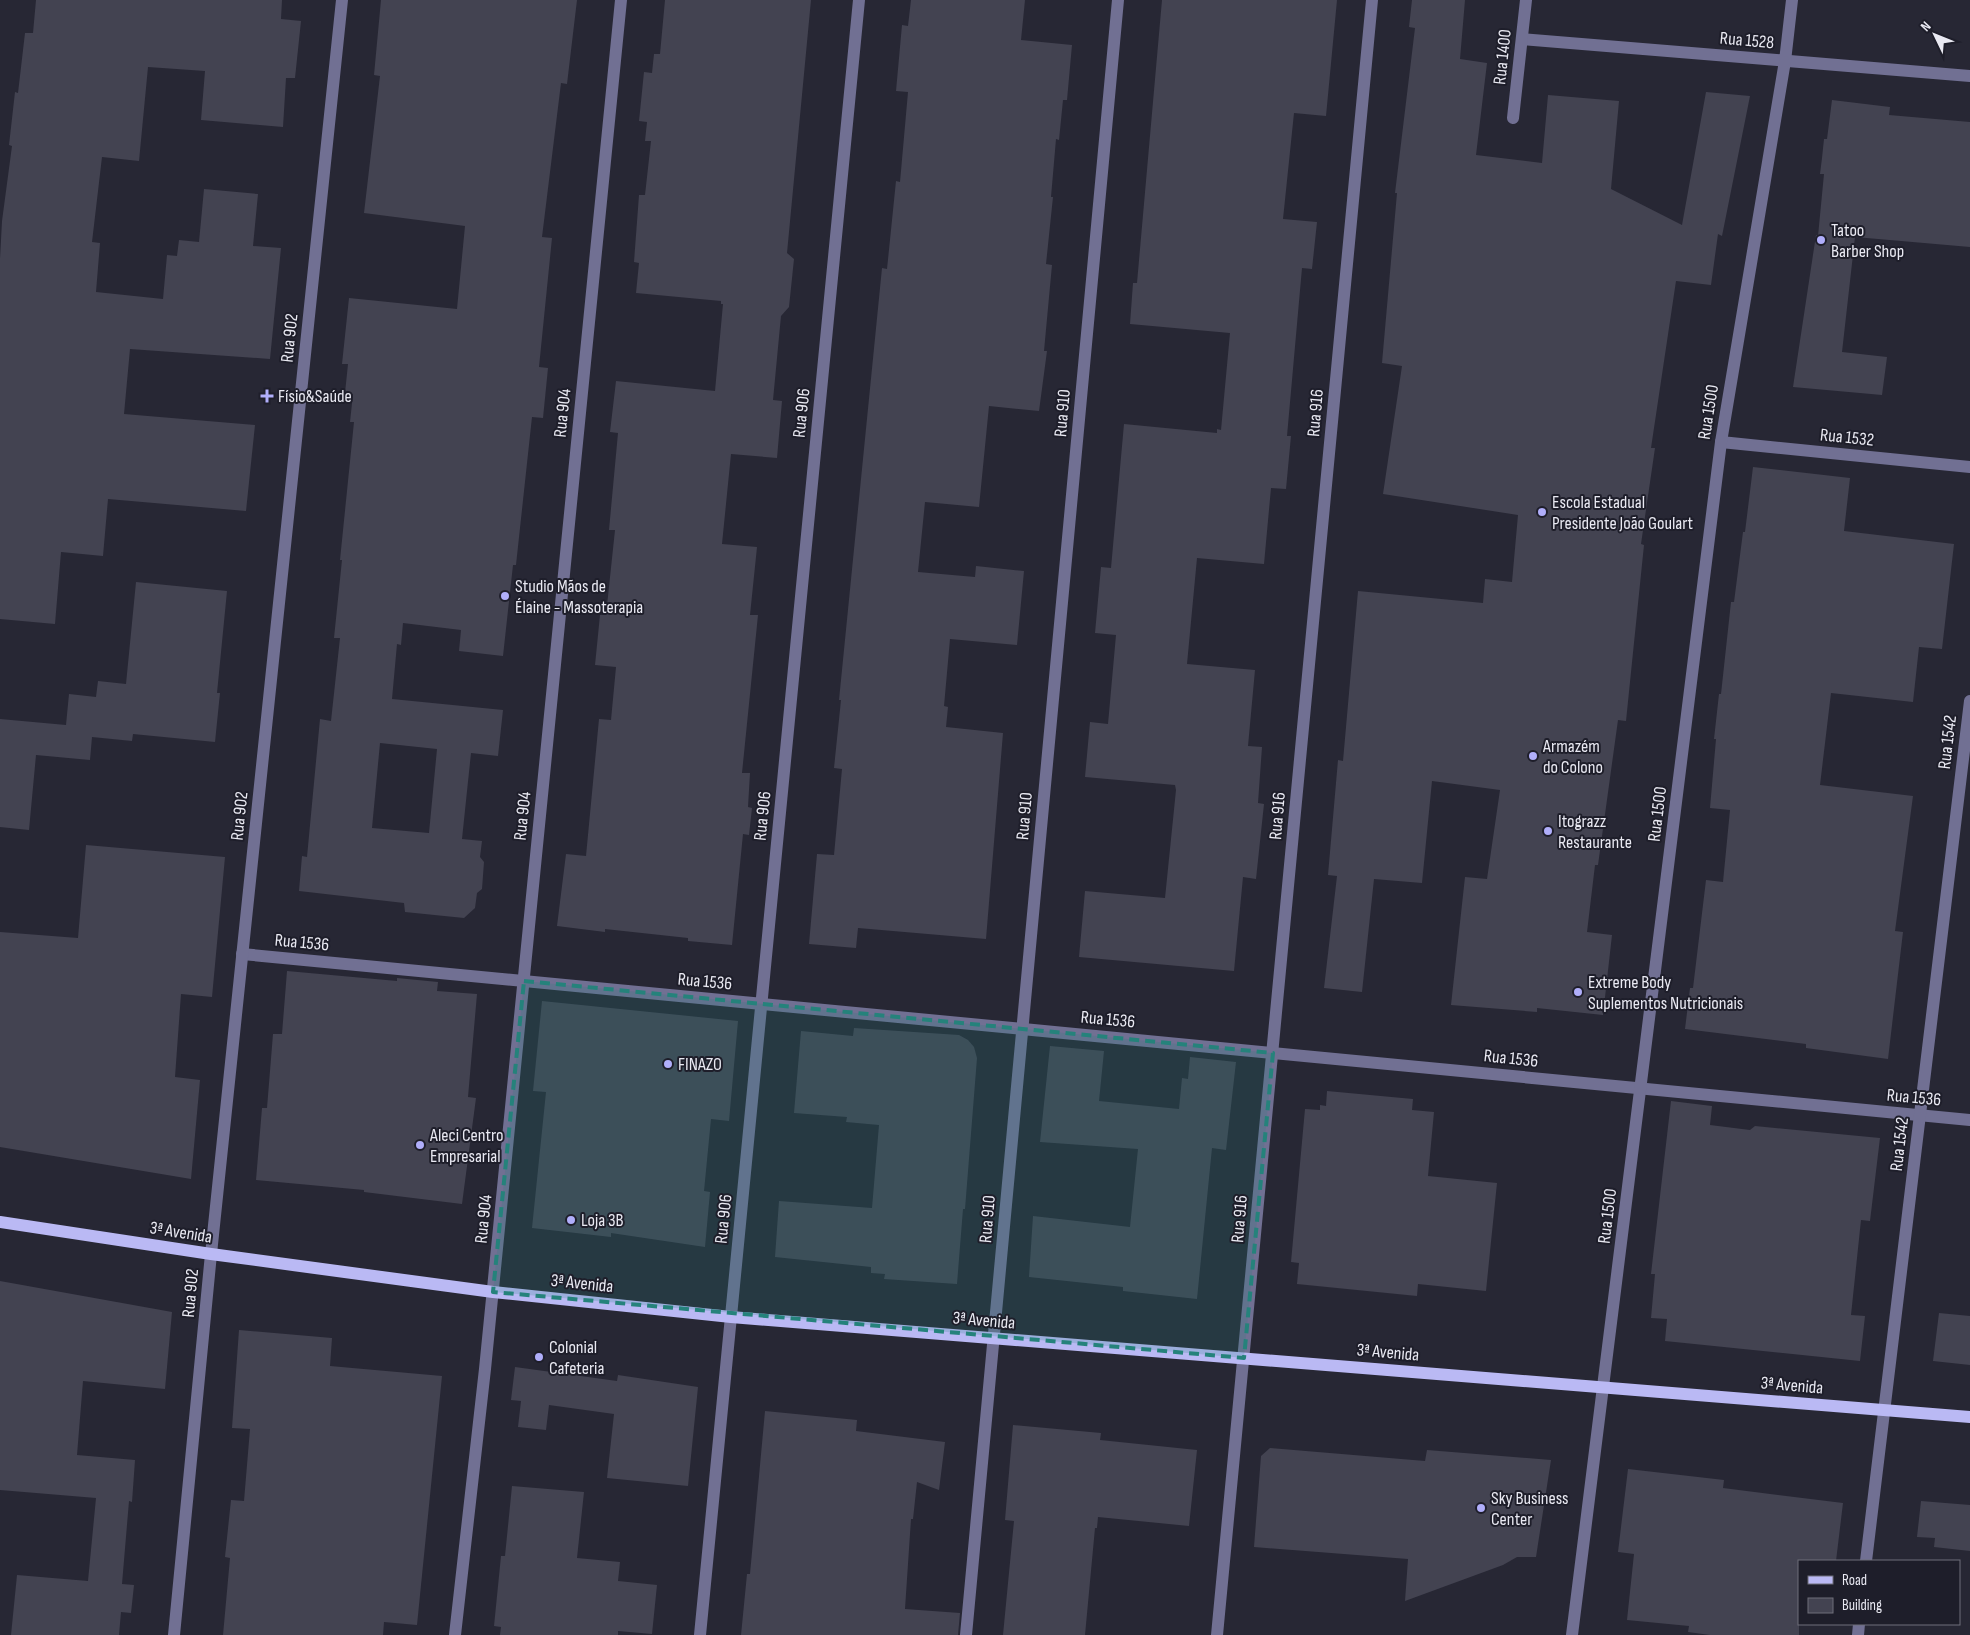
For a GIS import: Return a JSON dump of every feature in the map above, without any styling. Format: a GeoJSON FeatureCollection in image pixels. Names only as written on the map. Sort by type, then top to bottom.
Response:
{"type":"FeatureCollection","features":[{"type":"Feature","properties":{"kind":"main road","name":"3ª Avenida"},"geometry":{"type":"LineString","coordinates":[[0,1222],[211,1254],[492,1292],[731,1317],[1970,1417]]}},
{"type":"Feature","properties":{"kind":"street","name":"Rua 902"},"geometry":{"type":"LineString","coordinates":[[174,1635],[211,1254],[342,0]]}},
{"type":"Feature","properties":{"kind":"street","name":"Rua 904"},"geometry":{"type":"LineString","coordinates":[[455,1635],[524,981],[621,0]]}},
{"type":"Feature","properties":{"kind":"street","name":"Rua 906"},"geometry":{"type":"LineString","coordinates":[[700,1635],[859,0]]}},
{"type":"Feature","properties":{"kind":"street","name":"Rua 910"},"geometry":{"type":"LineString","coordinates":[[966,1635],[1118,0]]}},
{"type":"Feature","properties":{"kind":"street","name":"Rua 916"},"geometry":{"type":"LineString","coordinates":[[1218,1635],[1372,0]]}},
{"type":"Feature","properties":{"kind":"street","name":"Rua 1400"},"geometry":{"type":"LineString","coordinates":[[1513,118],[1526,0]]}},
{"type":"Feature","properties":{"kind":"street","name":"Rua 1500"},"geometry":{"type":"LineString","coordinates":[[1572,1635],[1721,442],[1785,61],[1792,0]]}},
{"type":"Feature","properties":{"kind":"street","name":"Rua 1528"},"geometry":{"type":"LineString","coordinates":[[1522,39],[1970,76]]}},
{"type":"Feature","properties":{"kind":"street","name":"Rua 1532"},"geometry":{"type":"LineString","coordinates":[[1721,442],[1970,467]]}},
{"type":"Feature","properties":{"kind":"street","name":"Rua 1542"},"geometry":{"type":"LineString","coordinates":[[1866,1560],[1970,701]]}},
{"type":"Feature","properties":{"kind":"street","name":"Rua 1536"},"geometry":{"type":"LineString","coordinates":[[242,954],[1970,1120]]}},
{"type":"Feature","properties":{"kind":"highlighted area"},"geometry":{"type":"Polygon","coordinates":[[[524,981],[1273,1053],[1244,1358],[493,1292],[524,981]]]}},
{"type":"Feature","properties":{"kind":"building"},"geometry":{"type":"Polygon","coordinates":[[[36,0],[282,0],[281,19],[301,21],[295,78],[286,78],[283,127],[201,120],[205,71],[148,67],[139,161],[102,157],[92,242],[100,243],[96,292],[163,299],[167,255],[177,256],[179,240],[199,242],[204,189],[258,194],[253,246],[281,248],[270,359],[130,349],[124,414],[255,425],[246,511],[108,499],[103,556],[61,552],[55,624],[0,619],[0,259],[2,221],[12,146],[9,145],[15,92],[18,93],[25,33],[33,33],[36,0]]]}},
{"type":"Feature","properties":{"kind":"building"},"geometry":{"type":"Polygon","coordinates":[[[381,0],[577,0],[567,84],[561,83],[542,237],[552,238],[539,367],[548,368],[543,418],[532,417],[516,565],[513,565],[503,656],[459,651],[461,630],[403,623],[401,645],[397,644],[392,699],[503,710],[498,756],[471,753],[462,839],[482,841],[480,857],[484,862],[482,889],[477,893],[475,908],[464,918],[405,912],[404,903],[299,891],[302,856],[307,857],[320,719],[331,721],[340,638],[334,638],[354,422],[350,422],[353,394],[345,393],[348,364],[342,364],[349,298],[457,309],[465,226],[364,213],[380,76],[374,75],[381,0]],[[380,743],[372,828],[429,833],[437,749],[380,743]]]}},
{"type":"Feature","properties":{"kind":"building"},"geometry":{"type":"Polygon","coordinates":[[[665,0],[811,0],[787,253],[794,259],[789,307],[781,316],[773,400],[782,401],[777,458],[731,454],[722,544],[757,547],[750,615],[758,615],[742,773],[750,773],[748,807],[752,808],[749,835],[743,834],[732,945],[688,941],[688,938],[605,929],[605,932],[557,926],[566,854],[586,856],[599,719],[611,720],[616,667],[595,665],[600,615],[606,615],[615,530],[609,530],[618,433],[610,432],[616,381],[715,391],[723,304],[721,304],[721,301],[636,293],[639,263],[634,262],[639,195],[645,195],[651,141],[645,141],[647,122],[639,121],[644,72],[652,73],[654,54],[660,54],[665,0]]]}},
{"type":"Feature","properties":{"kind":"building"},"geometry":{"type":"Polygon","coordinates":[[[911,0],[1025,0],[1021,40],[1072,45],[1067,100],[1063,100],[1059,140],[1056,139],[1051,197],[1053,197],[1046,264],[1052,265],[1044,351],[1047,351],[1039,411],[989,406],[979,507],[925,502],[918,572],[975,577],[976,566],[1024,571],[1017,645],[950,639],[944,706],[948,707],[946,727],[1003,733],[986,939],[858,928],[856,948],[809,944],[817,854],[834,855],[842,769],[834,768],[841,700],[839,700],[882,268],[887,269],[896,181],[900,182],[908,92],[896,91],[902,25],[908,26],[911,0]]]}},
{"type":"Feature","properties":{"kind":"building"},"geometry":{"type":"Polygon","coordinates":[[[1162,0],[1337,0],[1326,116],[1294,113],[1283,219],[1317,222],[1312,269],[1302,268],[1287,436],[1291,436],[1286,489],[1271,488],[1264,564],[1197,558],[1187,664],[1255,670],[1248,746],[1262,747],[1258,803],[1264,804],[1256,879],[1243,877],[1234,971],[1079,957],[1085,891],[1165,898],[1176,790],[1175,785],[1085,777],[1090,722],[1108,724],[1116,635],[1095,633],[1101,567],[1111,568],[1124,424],[1217,433],[1217,429],[1221,430],[1230,333],[1130,324],[1133,283],[1137,283],[1162,0]]]}},
{"type":"Feature","properties":{"kind":"building"},"geometry":{"type":"Polygon","coordinates":[[[1412,0],[1465,0],[1460,59],[1487,63],[1476,155],[1542,163],[1548,95],[1619,101],[1611,189],[1682,225],[1706,92],[1750,96],[1722,236],[1718,234],[1711,285],[1676,281],[1651,448],[1655,448],[1641,544],[1644,545],[1626,721],[1618,720],[1598,865],[1595,865],[1587,932],[1612,935],[1603,1015],[1537,1008],[1537,1012],[1451,1005],[1465,877],[1487,879],[1500,790],[1432,781],[1422,883],[1374,879],[1362,992],[1324,988],[1337,876],[1328,875],[1338,760],[1343,761],[1358,591],[1483,603],[1485,579],[1512,582],[1518,515],[1383,494],[1402,366],[1382,363],[1397,193],[1395,193],[1415,28],[1409,27],[1412,0]]]}},
{"type":"Feature","properties":{"kind":"building"},"geometry":{"type":"Polygon","coordinates":[[[1832,100],[1890,107],[1889,115],[1970,122],[1970,247],[1855,237],[1842,352],[1887,357],[1882,395],[1793,387],[1816,235],[1818,236],[1824,174],[1820,174],[1824,139],[1827,139],[1832,100]]]}},
{"type":"Feature","properties":{"kind":"building"},"geometry":{"type":"Polygon","coordinates":[[[1753,467],[1850,478],[1844,531],[1954,544],[1942,649],[1919,647],[1913,702],[1831,693],[1820,785],[1913,796],[1895,931],[1903,932],[1888,1059],[1806,1048],[1806,1044],[1685,1029],[1690,988],[1693,988],[1706,880],[1723,882],[1730,810],[1710,808],[1716,739],[1714,739],[1731,602],[1734,602],[1753,467]]]}},
{"type":"Feature","properties":{"kind":"building"},"geometry":{"type":"Polygon","coordinates":[[[136,582],[227,591],[217,693],[220,693],[215,742],[133,734],[132,741],[92,737],[90,760],[36,755],[29,830],[0,827],[0,719],[66,725],[69,694],[96,697],[98,681],[126,684],[136,582]]]}},
{"type":"Feature","properties":{"kind":"building"},"geometry":{"type":"Polygon","coordinates":[[[86,845],[225,857],[212,997],[181,994],[175,1077],[200,1080],[191,1179],[0,1147],[0,932],[78,938],[86,845]]]}},
{"type":"Feature","properties":{"kind":"building"},"geometry":{"type":"Polygon","coordinates":[[[287,971],[397,981],[397,978],[438,982],[437,991],[477,994],[468,1097],[476,1098],[462,1204],[364,1192],[364,1190],[256,1180],[262,1108],[267,1108],[273,1034],[282,1034],[287,971]]]}},
{"type":"Feature","properties":{"kind":"building"},"geometry":{"type":"Polygon","coordinates":[[[542,1001],[738,1021],[729,1121],[711,1119],[704,1191],[710,1192],[705,1247],[611,1233],[611,1237],[532,1228],[546,1092],[533,1091],[542,1001]]]}},
{"type":"Feature","properties":{"kind":"building"},"geometry":{"type":"Polygon","coordinates":[[[854,1028],[959,1035],[968,1040],[974,1047],[977,1058],[957,1284],[884,1279],[885,1274],[871,1273],[871,1267],[775,1257],[779,1201],[872,1208],[879,1125],[846,1122],[847,1117],[794,1113],[801,1031],[853,1036],[854,1028]]]}},
{"type":"Feature","properties":{"kind":"building"},"geometry":{"type":"Polygon","coordinates":[[[1050,1046],[1104,1051],[1099,1101],[1179,1109],[1182,1078],[1188,1079],[1190,1057],[1236,1062],[1226,1150],[1212,1148],[1197,1299],[1123,1291],[1123,1287],[1029,1277],[1033,1216],[1130,1227],[1138,1149],[1040,1142],[1050,1046]]]}},
{"type":"Feature","properties":{"kind":"building"},"geometry":{"type":"Polygon","coordinates":[[[1327,1091],[1413,1099],[1412,1110],[1434,1112],[1428,1176],[1497,1183],[1486,1291],[1418,1284],[1417,1296],[1297,1284],[1299,1263],[1291,1262],[1305,1109],[1320,1110],[1320,1105],[1326,1106],[1327,1091]]]}},
{"type":"Feature","properties":{"kind":"building"},"geometry":{"type":"Polygon","coordinates":[[[1671,1101],[1712,1106],[1710,1125],[1750,1130],[1755,1126],[1880,1138],[1870,1221],[1861,1220],[1851,1315],[1865,1316],[1860,1361],[1665,1341],[1667,1319],[1651,1318],[1655,1274],[1651,1274],[1671,1101]]]}},
{"type":"Feature","properties":{"kind":"building"},"geometry":{"type":"Polygon","coordinates":[[[0,1281],[172,1312],[165,1389],[83,1381],[77,1455],[135,1460],[132,1502],[129,1501],[122,1584],[134,1585],[131,1613],[121,1612],[119,1635],[11,1635],[17,1575],[88,1581],[96,1498],[0,1490],[0,1281]]]}},
{"type":"Feature","properties":{"kind":"building"},"geometry":{"type":"Polygon","coordinates":[[[1939,1313],[1970,1316],[1970,1365],[1933,1361],[1939,1313]]]}},
{"type":"Feature","properties":{"kind":"building"},"geometry":{"type":"Polygon","coordinates":[[[239,1330],[332,1338],[330,1366],[442,1376],[417,1625],[384,1622],[383,1635],[223,1635],[230,1558],[225,1557],[231,1500],[244,1501],[250,1429],[232,1428],[239,1330]]]}},
{"type":"Feature","properties":{"kind":"building"},"geometry":{"type":"Polygon","coordinates":[[[515,1367],[617,1381],[618,1375],[698,1387],[688,1486],[607,1478],[614,1414],[549,1405],[546,1430],[518,1427],[521,1401],[511,1400],[515,1367]]]}},
{"type":"Feature","properties":{"kind":"building"},"geometry":{"type":"Polygon","coordinates":[[[765,1411],[857,1420],[856,1431],[945,1442],[939,1490],[917,1482],[913,1519],[911,1519],[905,1609],[960,1613],[958,1635],[741,1635],[747,1574],[750,1574],[765,1411]]]}},
{"type":"Feature","properties":{"kind":"building"},"geometry":{"type":"Polygon","coordinates":[[[1013,1425],[1101,1433],[1100,1440],[1197,1450],[1189,1526],[1098,1517],[1097,1528],[1095,1528],[1085,1635],[1003,1635],[1014,1521],[1005,1520],[1013,1425]]]}},
{"type":"Feature","properties":{"kind":"building"},"geometry":{"type":"Polygon","coordinates":[[[1270,1448],[1425,1461],[1427,1450],[1551,1460],[1536,1557],[1517,1557],[1503,1565],[1405,1601],[1408,1559],[1254,1547],[1261,1456],[1270,1448]]]}},
{"type":"Feature","properties":{"kind":"building"},"geometry":{"type":"Polygon","coordinates":[[[1628,1469],[1724,1480],[1723,1488],[1843,1503],[1836,1560],[1798,1560],[1799,1635],[1710,1635],[1688,1632],[1689,1626],[1627,1620],[1634,1554],[1618,1552],[1628,1469]]]}},
{"type":"Feature","properties":{"kind":"building"},"geometry":{"type":"Polygon","coordinates":[[[512,1486],[584,1492],[577,1558],[620,1562],[618,1581],[657,1585],[652,1634],[618,1631],[618,1635],[500,1635],[501,1627],[494,1626],[501,1556],[505,1556],[512,1486]]]}},
{"type":"Feature","properties":{"kind":"building"},"geometry":{"type":"Polygon","coordinates":[[[1921,1501],[1970,1505],[1970,1551],[1934,1547],[1935,1538],[1917,1537],[1921,1501]]]}},
{"type":"Feature","properties":{"kind":"place","name":"Tatoo Barber Shop"},"geometry":{"type":"Point","coordinates":[1821,240]}},
{"type":"Feature","properties":{"kind":"place","name":"Físio&Saúde"},"geometry":{"type":"Point","coordinates":[267,396]}},
{"type":"Feature","properties":{"kind":"place","name":"Escola Estadual Presidente João Goulart"},"geometry":{"type":"Point","coordinates":[1542,512]}},
{"type":"Feature","properties":{"kind":"place","name":"Studio Mãos de Élaine - Massoterapia"},"geometry":{"type":"Point","coordinates":[505,596]}},
{"type":"Feature","properties":{"kind":"place","name":"Armazém do Colono"},"geometry":{"type":"Point","coordinates":[1533,756]}},
{"type":"Feature","properties":{"kind":"place","name":"Itograzz Restaurante"},"geometry":{"type":"Point","coordinates":[1548,831]}},
{"type":"Feature","properties":{"kind":"place","name":"Extreme Body Suplementos Nutricionais"},"geometry":{"type":"Point","coordinates":[1578,992]}},
{"type":"Feature","properties":{"kind":"place","name":"FINAZO"},"geometry":{"type":"Point","coordinates":[668,1064]}},
{"type":"Feature","properties":{"kind":"place","name":"Aleci Centro Empresarial"},"geometry":{"type":"Point","coordinates":[420,1145]}},
{"type":"Feature","properties":{"kind":"place","name":"Loja 3B"},"geometry":{"type":"Point","coordinates":[571,1220]}},
{"type":"Feature","properties":{"kind":"place","name":"Colonial Cafeteria"},"geometry":{"type":"Point","coordinates":[539,1357]}},
{"type":"Feature","properties":{"kind":"place","name":"Sky Business Center"},"geometry":{"type":"Point","coordinates":[1481,1508]}}]}
